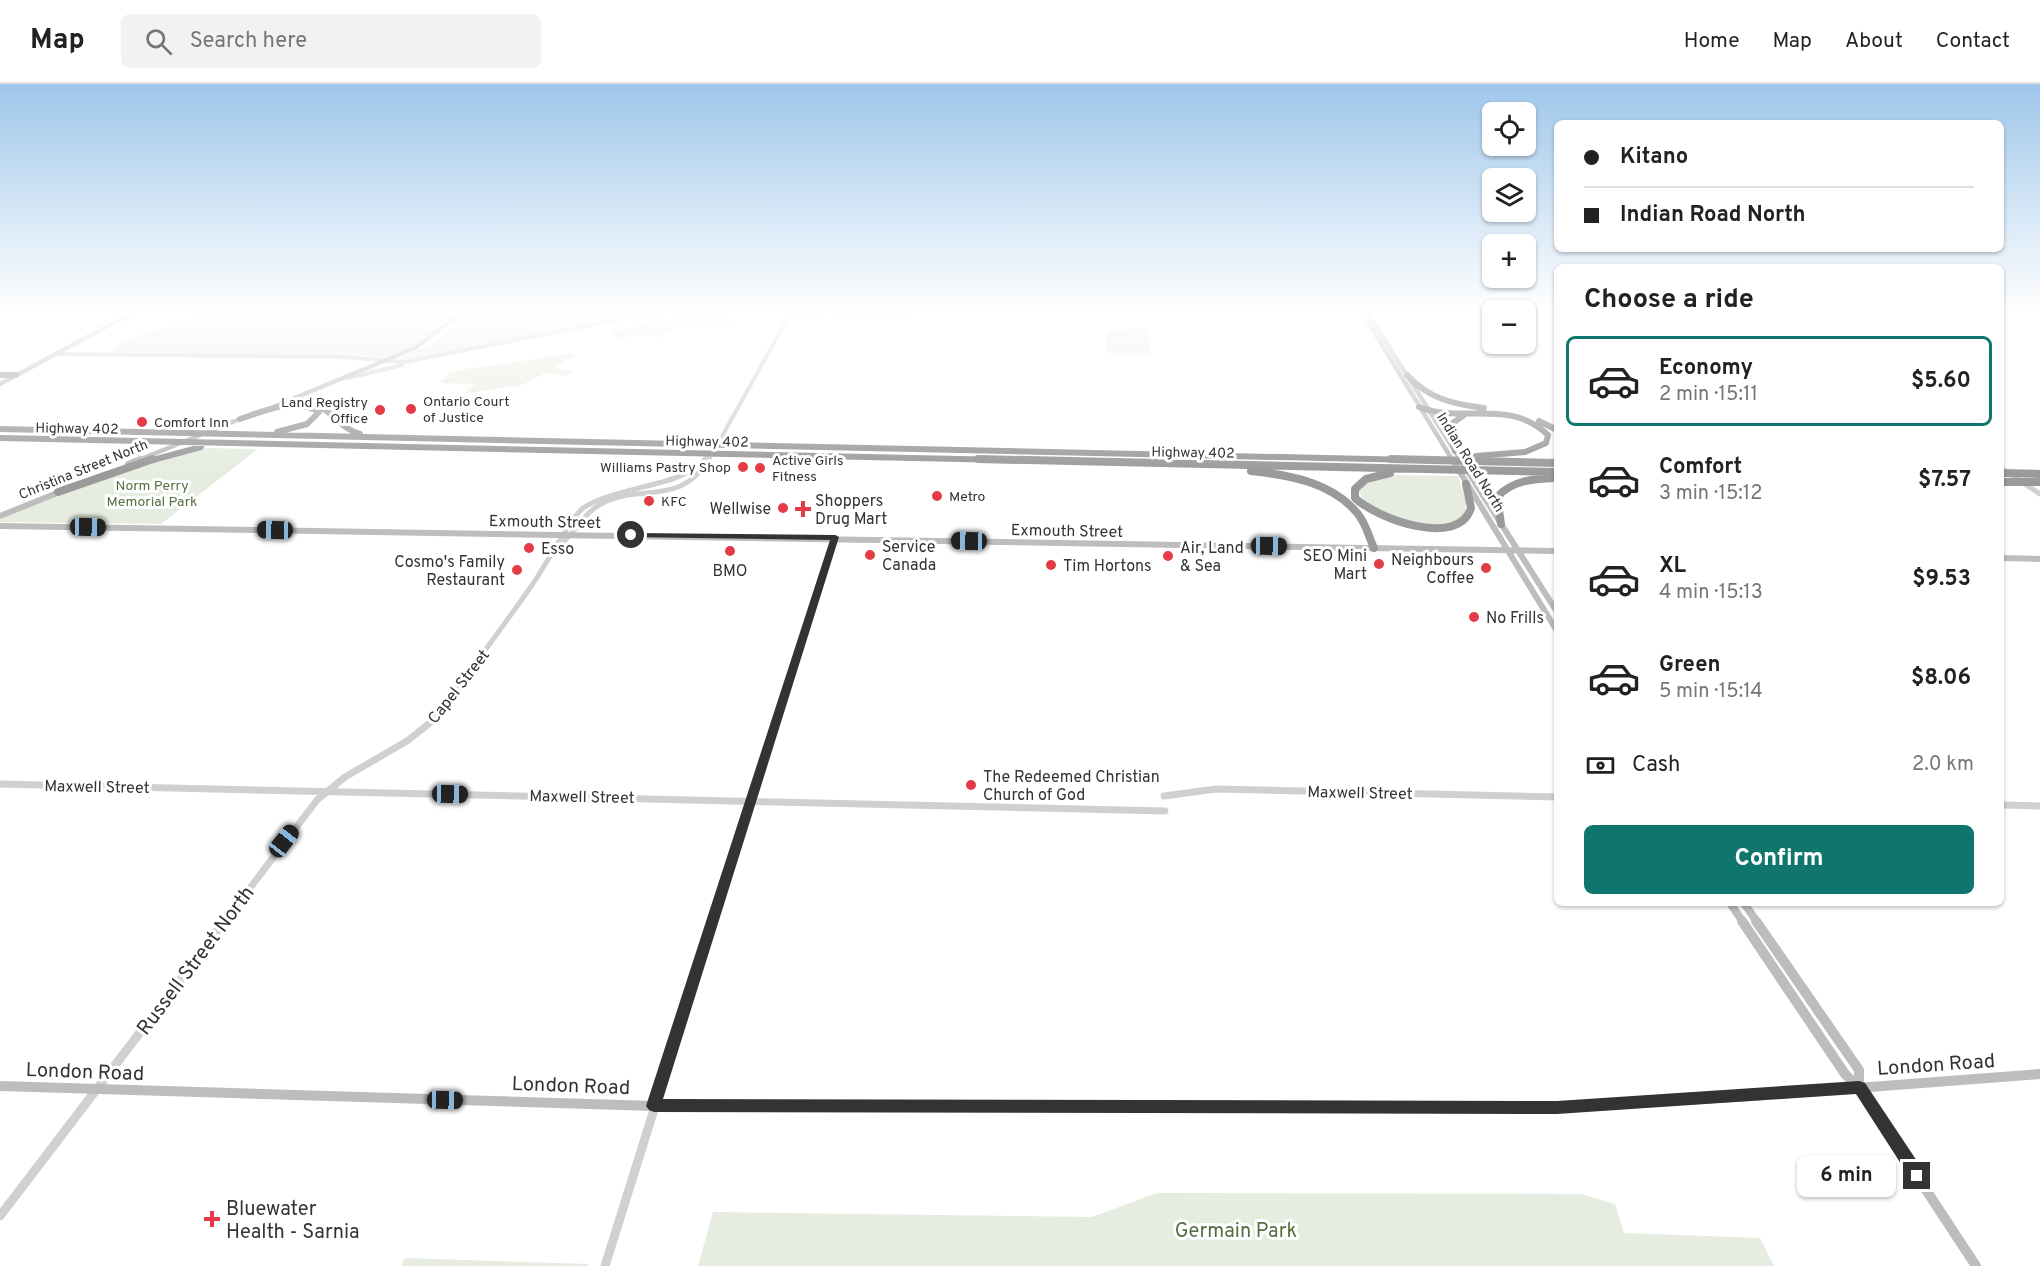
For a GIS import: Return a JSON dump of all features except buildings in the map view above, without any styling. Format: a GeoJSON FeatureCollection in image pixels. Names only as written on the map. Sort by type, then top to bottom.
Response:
{"type":"FeatureCollection","features":[{"type":"Feature","properties":{"kind":"highway"},"geometry":{"type":"LineString","coordinates":[[1407,375],[1417,387],[1435,399],[1523,416],[1554,428]]}},
{"type":"Feature","properties":{"kind":"highway"},"geometry":{"type":"LineString","coordinates":[[279,404],[320,405],[342,428],[360,434],[706,449]]}},
{"type":"Feature","properties":{"kind":"highway"},"geometry":{"type":"LineString","coordinates":[[187,434],[283,431],[308,424],[316,419],[319,412],[311,407],[287,406],[240,419]]}},
{"type":"Feature","properties":{"kind":"highway"},"geometry":{"type":"LineString","coordinates":[[1360,459],[1510,454],[1535,450],[1548,442],[1546,433],[1534,423],[1510,416],[1428,412],[1419,407]]}},
{"type":"Feature","properties":{"kind":"highway"},"geometry":{"type":"LineString","coordinates":[[1428,412],[1500,411]]}},
{"type":"Feature","properties":{"kind":"highway"},"geometry":{"type":"LineString","coordinates":[[1455,451],[1448,433],[1450,423],[1464,415],[1485,413]]}},
{"type":"Feature","properties":{"kind":"highway"},"geometry":{"type":"LineString","coordinates":[[0,433],[59,431],[479,440]]}},
{"type":"Feature","properties":{"kind":"highway","name":"Highway 402"},"geometry":{"type":"LineString","coordinates":[[0,433],[706,449]]}},
{"type":"Feature","properties":{"kind":"highway","name":"Highway 402"},"geometry":{"type":"LineString","coordinates":[[0,433],[216,443],[498,449],[720,449],[1015,460],[1554,475]]}},
{"type":"Feature","properties":{"kind":"highway"},"geometry":{"type":"LineString","coordinates":[[0,443],[216,443]]}},
{"type":"Feature","properties":{"kind":"highway"},"geometry":{"type":"LineString","coordinates":[[58,492],[172,453],[199,447],[498,449]]}},
{"type":"Feature","properties":{"kind":"highway"},"geometry":{"type":"LineString","coordinates":[[720,449],[1360,459],[1554,466]]}},
{"type":"Feature","properties":{"kind":"highway"},"geometry":{"type":"LineString","coordinates":[[720,449],[1554,466]]}},
{"type":"Feature","properties":{"kind":"highway"},"geometry":{"type":"LineString","coordinates":[[1015,460],[1230,469],[1293,478],[1312,484],[1348,503],[1359,516],[1374,548]]}},
{"type":"Feature","properties":{"kind":"highway"},"geometry":{"type":"LineString","coordinates":[[1466,484],[1472,507],[1470,514],[1460,522],[1440,527],[1410,525],[1386,519],[1366,510],[1354,495],[1357,486],[1362,481],[1387,473],[1554,475]]}},
{"type":"Feature","properties":{"kind":"highway"},"geometry":{"type":"LineString","coordinates":[[2004,475],[2040,476]]}},
{"type":"Feature","properties":{"kind":"highway"},"geometry":{"type":"LineString","coordinates":[[1501,524],[1497,497],[1503,489],[1522,481],[1554,476]]}},
{"type":"Feature","properties":{"kind":"highway"},"geometry":{"type":"LineString","coordinates":[[2004,482],[2040,482]]}},
{"type":"Feature","properties":{"kind":"main road"},"geometry":{"type":"LineString","coordinates":[[5,378],[33,364]]}},
{"type":"Feature","properties":{"kind":"main road"},"geometry":{"type":"LineString","coordinates":[[5,378],[34,364]]}},
{"type":"Feature","properties":{"kind":"main road","name":"Christina Street North"},"geometry":{"type":"LineString","coordinates":[[0,516],[378,364]]}},
{"type":"Feature","properties":{"kind":"main road","name":"Indian Road North"},"geometry":{"type":"LineString","coordinates":[[1393,364],[1419,407]]}},
{"type":"Feature","properties":{"kind":"main road","name":"Indian Road North"},"geometry":{"type":"LineString","coordinates":[[1400,364],[1461,476],[1554,626]]}},
{"type":"Feature","properties":{"kind":"main road","name":"Indian Road North"},"geometry":{"type":"LineString","coordinates":[[1428,412],[1554,607]]}},
{"type":"Feature","properties":{"kind":"main road","name":"Exmouth Street"},"geometry":{"type":"LineString","coordinates":[[0,526],[835,537],[1554,550]]}},
{"type":"Feature","properties":{"kind":"main road"},"geometry":{"type":"LineString","coordinates":[[2004,558],[2040,559]]}},
{"type":"Feature","properties":{"kind":"main road"},"geometry":{"type":"LineString","coordinates":[[1732,906],[1845,1074],[1859,1088],[1976,1266]]}},
{"type":"Feature","properties":{"kind":"main road"},"geometry":{"type":"LineString","coordinates":[[1746,906],[1859,1070],[1859,1088]]}},
{"type":"Feature","properties":{"kind":"main road","name":"London Road"},"geometry":{"type":"LineString","coordinates":[[0,1086],[654,1106],[1557,1107],[2040,1074]]}},
{"type":"Feature","properties":{"kind":"street"},"geometry":{"type":"LineString","coordinates":[[355,373],[364,364]]}},
{"type":"Feature","properties":{"kind":"street"},"geometry":{"type":"LineString","coordinates":[[336,381],[406,364]]}},
{"type":"Feature","properties":{"kind":"street"},"geometry":{"type":"LineString","coordinates":[[720,449],[764,364]]}},
{"type":"Feature","properties":{"kind":"street","name":"Capel Street"},"geometry":{"type":"LineString","coordinates":[[326,791],[340,779],[420,734],[435,719],[557,547],[557,542],[580,510],[591,502],[618,492],[660,483],[688,472],[701,465],[720,449]]}},
{"type":"Feature","properties":{"kind":"street","name":"Capel Street"},"geometry":{"type":"LineString","coordinates":[[557,547],[566,543],[587,513],[602,504],[621,498],[666,491],[685,485],[703,472],[720,449]]}},
{"type":"Feature","properties":{"kind":"street"},"geometry":{"type":"LineString","coordinates":[[2004,470],[2040,495]]}},
{"type":"Feature","properties":{"kind":"street"},"geometry":{"type":"LineString","coordinates":[[606,1266],[654,1106],[835,537]]}},
{"type":"Feature","properties":{"kind":"street","name":"Maxwell Street"},"geometry":{"type":"LineString","coordinates":[[0,784],[1165,811]]}},
{"type":"Feature","properties":{"kind":"street","name":"Maxwell Street"},"geometry":{"type":"LineString","coordinates":[[1164,796],[1216,789],[1554,796]]}},
{"type":"Feature","properties":{"kind":"street","name":"Russell Street North"},"geometry":{"type":"LineString","coordinates":[[0,1216],[284,841],[326,791]]}},
{"type":"Feature","properties":{"kind":"street"},"geometry":{"type":"LineString","coordinates":[[2004,805],[2040,806]]}},
{"type":"Feature","properties":{"kind":"green space"},"geometry":{"type":"Polygon","coordinates":[[[500,364],[560,364],[553,368],[575,371],[567,376],[545,373],[522,385],[464,394],[475,384],[440,383],[449,374],[448,372],[500,364]]]}},
{"type":"Feature","properties":{"kind":"green space","name":"Norm Perry Memorial Park"},"geometry":{"type":"Polygon","coordinates":[[[258,449],[161,524],[0,522],[0,519],[56,496],[192,450],[258,449]]]}},
{"type":"Feature","properties":{"kind":"green space"},"geometry":{"type":"Polygon","coordinates":[[[1394,475],[1458,476],[1466,502],[1465,514],[1458,520],[1441,525],[1413,524],[1384,515],[1363,499],[1358,488],[1366,482],[1394,475]]]}},
{"type":"Feature","properties":{"kind":"green space","name":"Germain Park"},"geometry":{"type":"Polygon","coordinates":[[[1157,1193],[1581,1194],[1615,1204],[1624,1233],[1760,1238],[1774,1266],[698,1266],[713,1212],[1092,1217],[1157,1193]]]}},
{"type":"Feature","properties":{"kind":"green space"},"geometry":{"type":"Polygon","coordinates":[[[405,1258],[588,1264],[588,1266],[401,1266],[405,1258]]]}},
{"type":"Feature","properties":{"kind":"place","name":"Ontario Court of Justice"},"geometry":{"type":"Point","coordinates":[411,409]}},
{"type":"Feature","properties":{"kind":"place","name":"Land Registry Office"},"geometry":{"type":"Point","coordinates":[380,410]}},
{"type":"Feature","properties":{"kind":"place","name":"Comfort Inn"},"geometry":{"type":"Point","coordinates":[142,422]}},
{"type":"Feature","properties":{"kind":"place","name":"Williams Pastry Shop"},"geometry":{"type":"Point","coordinates":[743,467]}},
{"type":"Feature","properties":{"kind":"place","name":"Active Girls Fitness"},"geometry":{"type":"Point","coordinates":[760,468]}},
{"type":"Feature","properties":{"kind":"place","name":"Metro"},"geometry":{"type":"Point","coordinates":[937,496]}},
{"type":"Feature","properties":{"kind":"place","name":"KFC"},"geometry":{"type":"Point","coordinates":[649,501]}},
{"type":"Feature","properties":{"kind":"place","name":"Wellwise"},"geometry":{"type":"Point","coordinates":[783,508]}},
{"type":"Feature","properties":{"kind":"place","name":"Shoppers Drug Mart"},"geometry":{"type":"Point","coordinates":[803,509]}},
{"type":"Feature","properties":{"kind":"place","name":"Esso"},"geometry":{"type":"Point","coordinates":[529,548]}},
{"type":"Feature","properties":{"kind":"place","name":"BMO"},"geometry":{"type":"Point","coordinates":[730,551]}},
{"type":"Feature","properties":{"kind":"place","name":"Service Canada"},"geometry":{"type":"Point","coordinates":[870,555]}},
{"type":"Feature","properties":{"kind":"place","name":"Air, Land & Sea"},"geometry":{"type":"Point","coordinates":[1168,556]}},
{"type":"Feature","properties":{"kind":"place","name":"SEO Mini Mart"},"geometry":{"type":"Point","coordinates":[1379,564]}},
{"type":"Feature","properties":{"kind":"place","name":"Tim Hortons"},"geometry":{"type":"Point","coordinates":[1051,565]}},
{"type":"Feature","properties":{"kind":"place","name":"Neighbours Coffee"},"geometry":{"type":"Point","coordinates":[1486,568]}},
{"type":"Feature","properties":{"kind":"place","name":"Cosmo's Family Restaurant"},"geometry":{"type":"Point","coordinates":[517,570]}},
{"type":"Feature","properties":{"kind":"place","name":"No Frills"},"geometry":{"type":"Point","coordinates":[1474,617]}},
{"type":"Feature","properties":{"kind":"place","name":"The Redeemed Christian Church of God"},"geometry":{"type":"Point","coordinates":[971,785]}},
{"type":"Feature","properties":{"kind":"place","name":"Bluewater Health - Sarnia"},"geometry":{"type":"Point","coordinates":[212,1219]}},
{"type":"Feature","properties":{"kind":"route"},"geometry":{"type":"LineString","coordinates":[[631,535],[835,537],[654,1106],[781,1104],[1055,1108],[1557,1107],[1859,1088],[1917,1176]]}}]}
